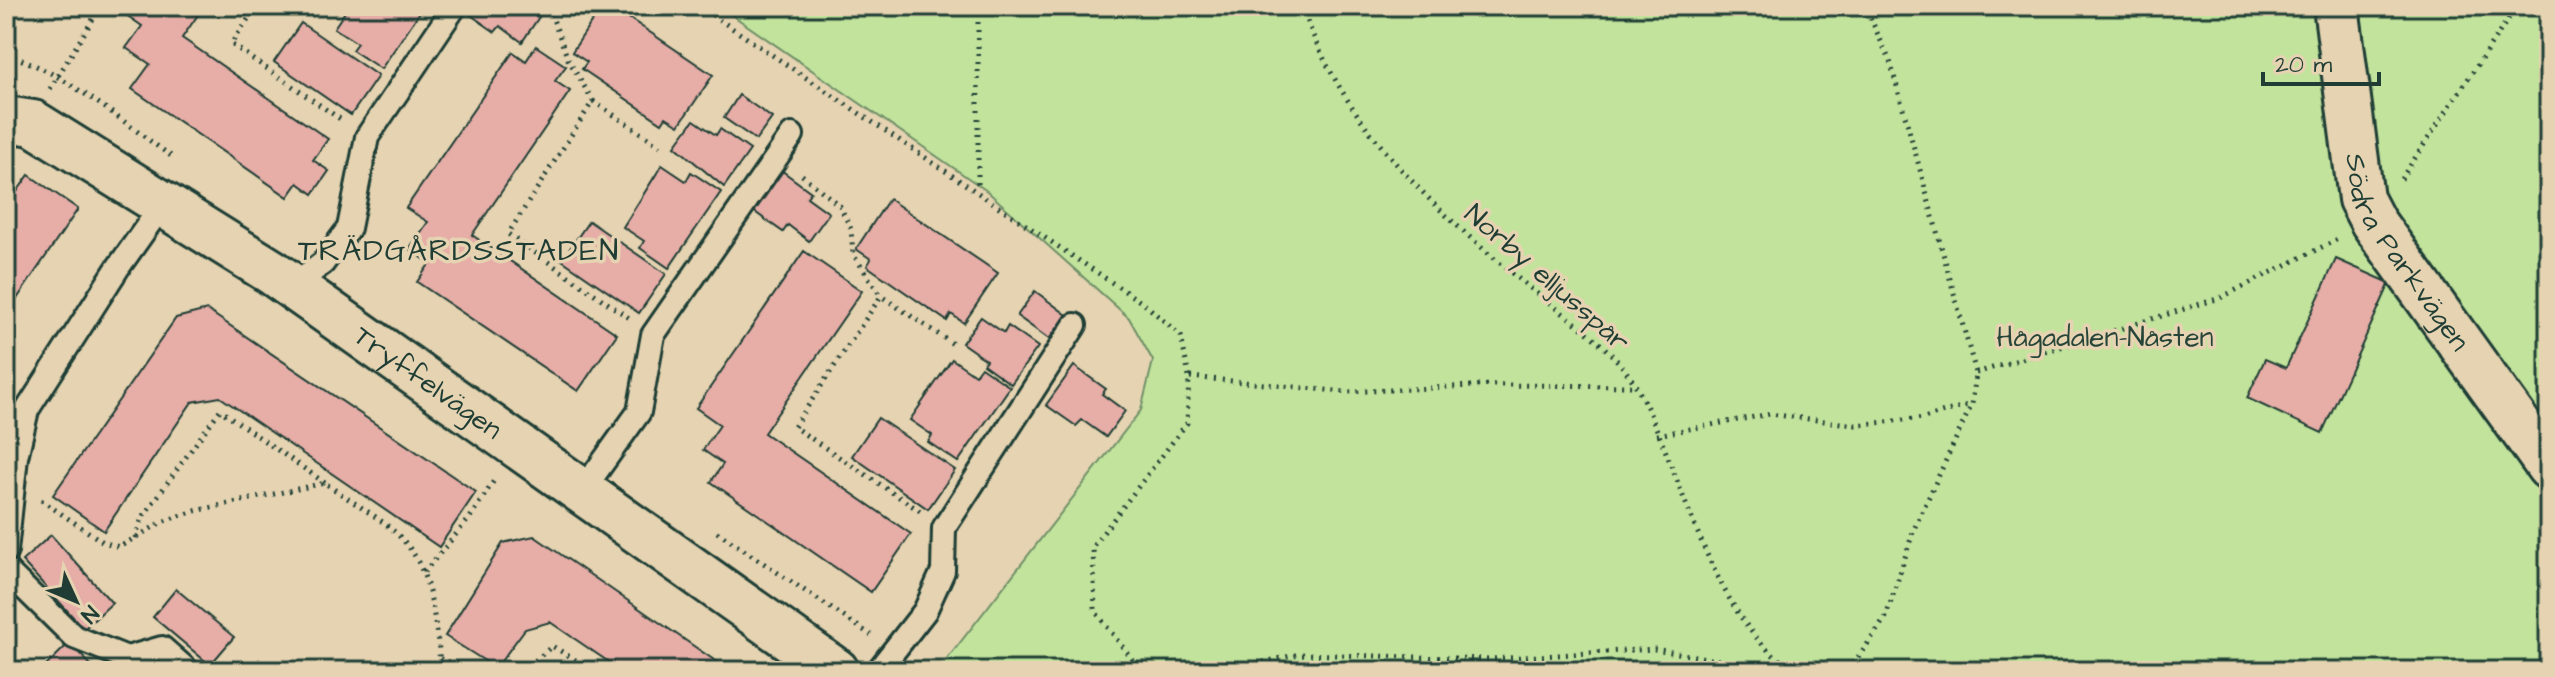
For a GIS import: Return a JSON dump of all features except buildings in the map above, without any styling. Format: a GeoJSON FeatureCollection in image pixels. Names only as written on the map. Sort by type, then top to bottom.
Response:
{"type":"FeatureCollection","features":[{"type":"Feature","properties":{"kind":"street","name":"Södra Parkvägen"},"geometry":{"type":"LineString","coordinates":[[2336,6],[2361,199],[2373,222],[2549,467]]}},
{"type":"Feature","properties":{"kind":"street","name":"Tryffelvägen"},"geometry":{"type":"LineString","coordinates":[[20,121],[163,204],[292,287],[836,671]]}},
{"type":"Feature","properties":{"kind":"lane"},"geometry":{"type":"LineString","coordinates":[[292,287],[323,263],[349,228],[367,137],[455,6]]}},
{"type":"Feature","properties":{"kind":"lane"},"geometry":{"type":"LineString","coordinates":[[583,490],[639,412],[653,335],[792,135]]}},
{"type":"Feature","properties":{"kind":"lane"},"geometry":{"type":"LineString","coordinates":[[6,551],[27,410],[117,269],[163,204]]}},
{"type":"Feature","properties":{"kind":"lane"},"geometry":{"type":"LineString","coordinates":[[878,671],[925,611],[943,571],[944,528],[1075,325]]}},
{"type":"Feature","properties":{"kind":"lane"},"geometry":{"type":"LineString","coordinates":[[6,570],[74,637],[127,658],[162,648],[188,671]]}},
{"type":"Feature","properties":{"kind":"path"},"geometry":{"type":"LineString","coordinates":[[20,121],[56,78],[101,6]]}},
{"type":"Feature","properties":{"kind":"path"},"geometry":{"type":"LineString","coordinates":[[257,6],[231,44],[367,137]]}},
{"type":"Feature","properties":{"kind":"path"},"geometry":{"type":"LineString","coordinates":[[548,6],[553,11],[568,59],[593,101],[660,146]]}},
{"type":"Feature","properties":{"kind":"path"},"geometry":{"type":"LineString","coordinates":[[699,6],[875,127],[978,191],[1147,306],[1181,336],[1189,377],[1187,423],[1093,546],[1095,611],[1141,671]]}},
{"type":"Feature","properties":{"kind":"path"},"geometry":{"type":"LineString","coordinates":[[978,6],[978,191]]}},
{"type":"Feature","properties":{"kind":"path","name":"Norby elljusspår"},"geometry":{"type":"LineString","coordinates":[[1302,6],[1316,48],[1350,108],[1448,221],[1612,355],[1636,386],[1689,518],[1740,613],[1779,662],[1797,671]]}},
{"type":"Feature","properties":{"kind":"path"},"geometry":{"type":"LineString","coordinates":[[1849,671],[1886,617],[1914,529],[1972,404],[1976,373],[1890,61],[1865,6]]}},
{"type":"Feature","properties":{"kind":"path"},"geometry":{"type":"LineString","coordinates":[[1976,373],[2220,298],[2373,222],[2517,6]]}},
{"type":"Feature","properties":{"kind":"path"},"geometry":{"type":"LineString","coordinates":[[593,101],[508,234],[653,335]]}},
{"type":"Feature","properties":{"kind":"path"},"geometry":{"type":"LineString","coordinates":[[776,157],[840,206],[851,229],[853,254],[881,296],[953,344]]}},
{"type":"Feature","properties":{"kind":"path"},"geometry":{"type":"LineString","coordinates":[[881,296],[794,427],[944,528]]}},
{"type":"Feature","properties":{"kind":"path"},"geometry":{"type":"LineString","coordinates":[[1189,377],[1347,392],[1494,385],[1636,386]]}},
{"type":"Feature","properties":{"kind":"path"},"geometry":{"type":"LineString","coordinates":[[1657,435],[1770,414],[1856,425],[1924,418],[1972,404]]}},
{"type":"Feature","properties":{"kind":"path"},"geometry":{"type":"LineString","coordinates":[[134,539],[142,518],[220,410],[405,539],[424,572],[440,659],[437,671]]}},
{"type":"Feature","properties":{"kind":"path"},"geometry":{"type":"LineString","coordinates":[[14,485],[103,542],[119,547],[164,521],[195,511],[325,483]]}},
{"type":"Feature","properties":{"kind":"path"},"geometry":{"type":"LineString","coordinates":[[424,572],[469,519]]}},
{"type":"Feature","properties":{"kind":"path"},"geometry":{"type":"LineString","coordinates":[[523,671],[552,646],[594,671]]}},
{"type":"Feature","properties":{"kind":"path"},"geometry":{"type":"LineString","coordinates":[[1224,671],[1299,654],[1491,659],[1654,649],[1782,671]]}},
{"type":"Feature","properties":{"kind":"path"},"geometry":{"type":"LineString","coordinates":[[440,659],[477,671]]}},
{"type":"Feature","properties":{"kind":"green space","name":"Hågadalen-Nåsten"},"geometry":{"type":"Polygon","coordinates":[[[719,6],[2549,6],[2549,671],[938,671],[1141,410],[1153,361],[1129,318],[987,191],[719,6]]]}},
{"type":"Feature","properties":{"kind":"district","name":"TRÄDGÅRDSSTADEN"},"geometry":{"type":"Point","coordinates":[459,251]}}]}
